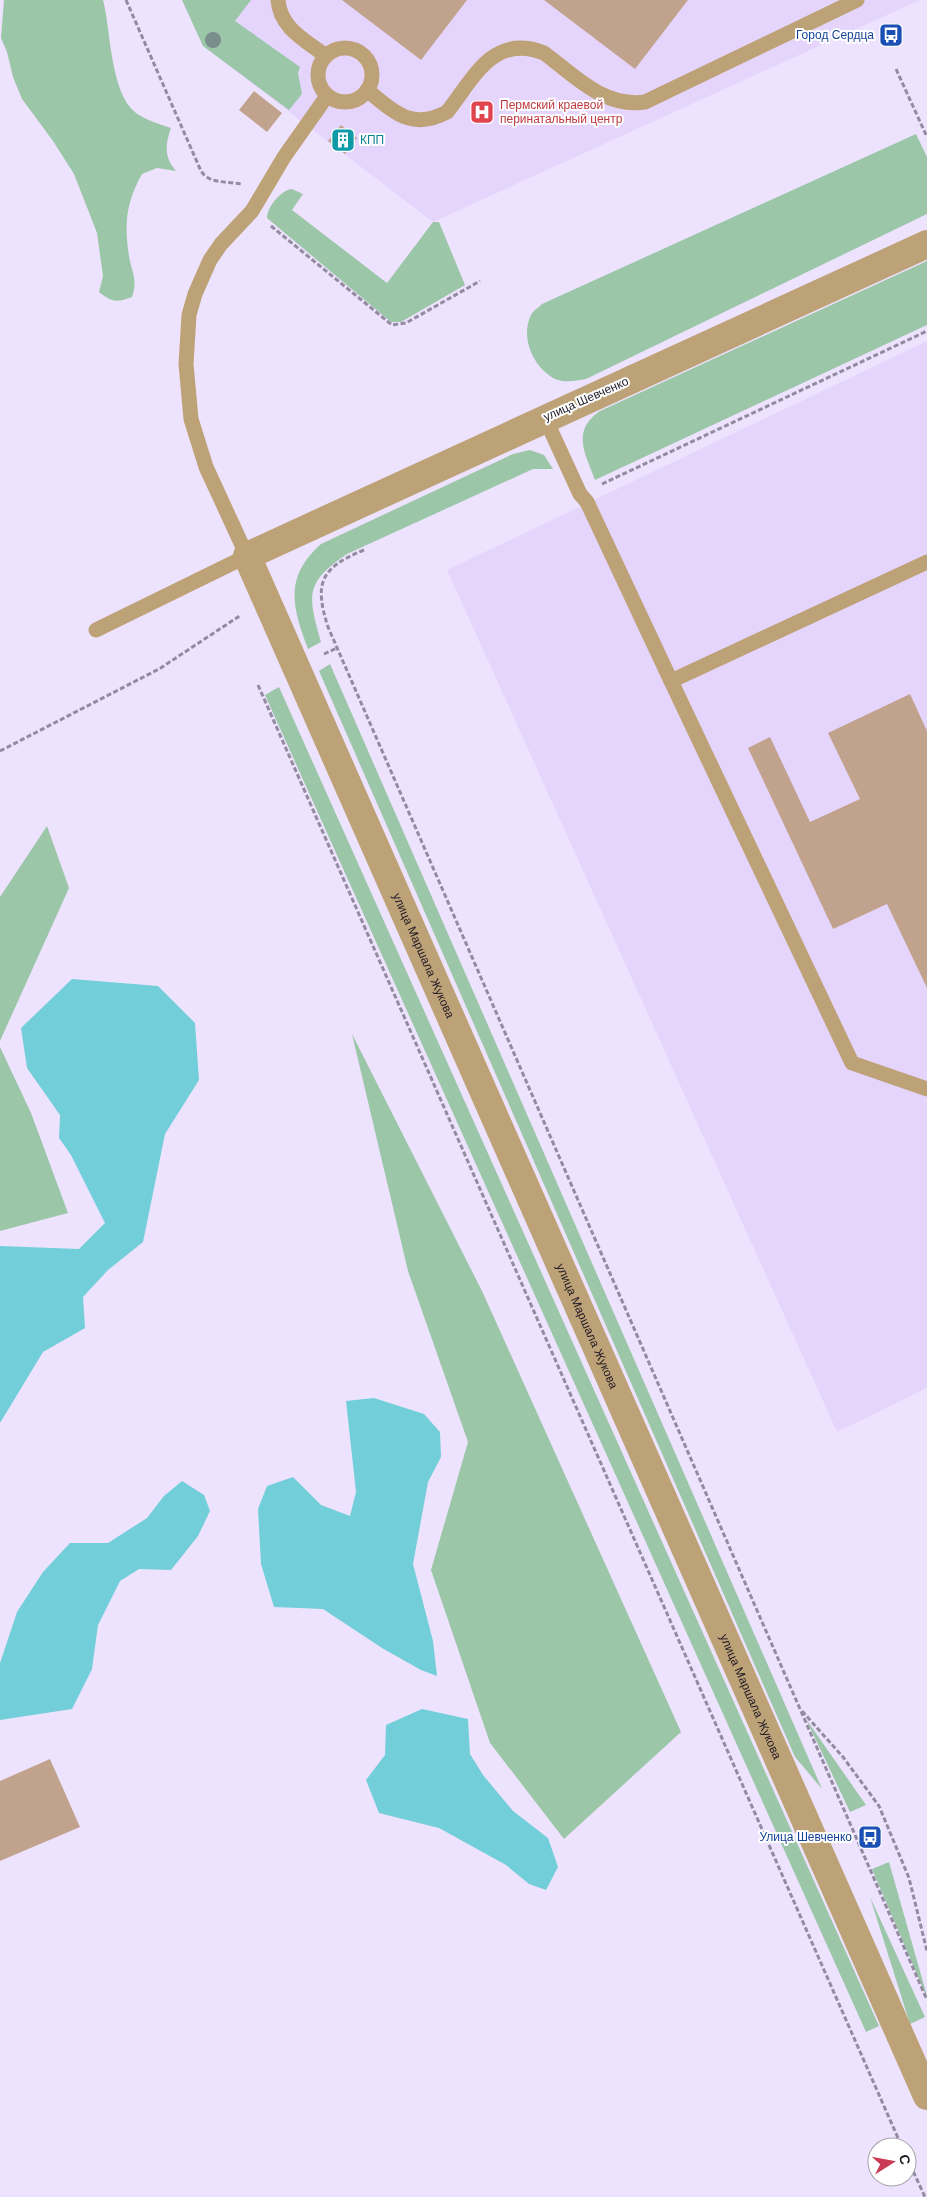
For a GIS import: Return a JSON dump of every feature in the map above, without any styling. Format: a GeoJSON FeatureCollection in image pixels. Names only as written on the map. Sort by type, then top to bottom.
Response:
{"type":"FeatureCollection","features":[{"type":"Feature","properties":{"kind":"street","name":"улица Шевченко"},"geometry":{"type":"LineString","coordinates":[[247,556],[544,418],[927,244]]}},
{"type":"Feature","properties":{"kind":"street","name":"улица Маршала Жукова"},"geometry":{"type":"LineString","coordinates":[[247,556],[927,2096]]}},
{"type":"Feature","properties":{"kind":"lane"},"geometry":{"type":"LineString","coordinates":[[278,0],[280,16],[287,26],[326,56]]}},
{"type":"Feature","properties":{"kind":"lane"},"geometry":{"type":"LineString","coordinates":[[367,90],[404,118],[416,121],[437,118],[447,112],[490,58],[502,50],[518,47],[532,48],[544,53],[605,98],[619,103],[646,102],[858,0]]}},
{"type":"Feature","properties":{"kind":"lane"},"geometry":{"type":"LineString","coordinates":[[339,49],[348,49],[363,56],[371,72],[371,81],[361,97],[353,101],[344,102],[327,96],[322,90],[318,73],[326,56],[339,49]]}},
{"type":"Feature","properties":{"kind":"lane"},"geometry":{"type":"LineString","coordinates":[[96,630],[247,556],[206,467],[191,418],[186,364],[189,315],[203,273],[221,244],[252,211],[284,157],[327,96]]}},
{"type":"Feature","properties":{"kind":"lane"},"geometry":{"type":"LineString","coordinates":[[544,418],[580,494],[587,502],[852,1063],[927,1089]]}},
{"type":"Feature","properties":{"kind":"lane"},"geometry":{"type":"LineString","coordinates":[[671,681],[927,562]]}},
{"type":"Feature","properties":{"kind":"path"},"geometry":{"type":"LineString","coordinates":[[126,0],[200,171],[205,178],[212,181],[222,180],[241,184]]}},
{"type":"Feature","properties":{"kind":"path"},"geometry":{"type":"LineString","coordinates":[[896,69],[927,137]]}},
{"type":"Feature","properties":{"kind":"path"},"geometry":{"type":"LineString","coordinates":[[252,211],[392,325],[398,326],[406,323],[480,281]]}},
{"type":"Feature","properties":{"kind":"path"},"geometry":{"type":"LineString","coordinates":[[580,494],[927,331]]}},
{"type":"Feature","properties":{"kind":"path"},"geometry":{"type":"LineString","coordinates":[[364,550],[341,562],[324,576],[321,588],[322,607],[337,648],[927,2000]]}},
{"type":"Feature","properties":{"kind":"path"},"geometry":{"type":"LineString","coordinates":[[0,751],[159,669],[266,599]]}},
{"type":"Feature","properties":{"kind":"path"},"geometry":{"type":"LineString","coordinates":[[317,658],[337,648]]}},
{"type":"Feature","properties":{"kind":"path"},"geometry":{"type":"LineString","coordinates":[[258,685],[898,2137]]}},
{"type":"Feature","properties":{"kind":"path"},"geometry":{"type":"LineString","coordinates":[[800,1709],[843,1757],[879,1806],[910,1878],[927,1950]]}},
{"type":"Feature","properties":{"kind":"path"},"geometry":{"type":"LineString","coordinates":[[917,2180],[925,2197]]}},
{"type":"Feature","properties":{"kind":"shaded area"},"geometry":{"type":"Polygon","coordinates":[[[4,0],[103,0],[116,76],[127,104],[136,113],[153,122],[171,128],[167,151],[169,161],[176,171],[157,168],[142,174],[130,204],[127,234],[134,281],[132,297],[114,300],[107,298],[99,292],[103,276],[97,233],[74,174],[53,141],[22,99],[13,77],[7,52],[1,38],[4,0]]]}},
{"type":"Feature","properties":{"kind":"shaded area","name":"Пермский краевой перинатальный центр"},"geometry":{"type":"Polygon","coordinates":[[[182,0],[920,0],[433,222],[203,46],[182,0]]]}},
{"type":"Feature","properties":{"kind":"shaded area"},"geometry":{"type":"Polygon","coordinates":[[[182,0],[251,0],[235,21],[300,67],[298,73],[302,94],[289,110],[203,46],[182,0]]]}},
{"type":"Feature","properties":{"kind":"shaded area"},"geometry":{"type":"Polygon","coordinates":[[[916,134],[927,157],[927,214],[586,379],[566,381],[555,379],[547,374],[535,360],[528,342],[528,324],[532,314],[542,304],[916,134]]]}},
{"type":"Feature","properties":{"kind":"shaded area"},"geometry":{"type":"Polygon","coordinates":[[[292,189],[303,194],[292,210],[387,283],[433,222],[439,222],[465,285],[401,322],[391,322],[267,218],[269,209],[275,200],[283,192],[292,189]]]}},
{"type":"Feature","properties":{"kind":"shaded area"},"geometry":{"type":"Polygon","coordinates":[[[927,261],[927,325],[595,480],[585,452],[583,435],[586,426],[600,411],[927,261]]]}},
{"type":"Feature","properties":{"kind":"shaded area"},"geometry":{"type":"Polygon","coordinates":[[[927,341],[927,1388],[837,1432],[447,570],[927,341]]]}},
{"type":"Feature","properties":{"kind":"shaded area"},"geometry":{"type":"Polygon","coordinates":[[[530,450],[544,455],[553,469],[533,469],[347,554],[333,564],[316,582],[313,592],[312,602],[321,642],[308,649],[295,606],[296,581],[301,568],[309,556],[321,544],[513,454],[530,450]]]}},
{"type":"Feature","properties":{"kind":"shaded area"},"geometry":{"type":"Polygon","coordinates":[[[330,664],[822,1789],[795,1757],[319,671],[330,664]]]}},
{"type":"Feature","properties":{"kind":"shaded area"},"geometry":{"type":"Polygon","coordinates":[[[279,687],[879,2026],[866,2032],[265,695],[279,687]]]}},
{"type":"Feature","properties":{"kind":"shaded area"},"geometry":{"type":"Polygon","coordinates":[[[47,826],[69,888],[0,1041],[0,897],[47,826]]]}},
{"type":"Feature","properties":{"kind":"shaded area"},"geometry":{"type":"Polygon","coordinates":[[[72,979],[158,986],[195,1023],[199,1080],[165,1134],[143,1242],[108,1270],[83,1297],[85,1328],[43,1352],[0,1423],[0,1246],[79,1249],[105,1223],[71,1155],[59,1138],[60,1115],[27,1068],[21,1028],[72,979]]]}},
{"type":"Feature","properties":{"kind":"shaded area"},"geometry":{"type":"Polygon","coordinates":[[[352,1034],[482,1291],[681,1732],[564,1839],[490,1743],[431,1570],[468,1442],[408,1271],[352,1034]]]}},
{"type":"Feature","properties":{"kind":"shaded area"},"geometry":{"type":"Polygon","coordinates":[[[0,1047],[31,1113],[68,1213],[0,1231],[0,1047]]]}},
{"type":"Feature","properties":{"kind":"shaded area"},"geometry":{"type":"Polygon","coordinates":[[[374,1398],[424,1414],[440,1432],[441,1457],[428,1482],[413,1564],[433,1641],[437,1676],[421,1670],[382,1648],[323,1609],[274,1607],[261,1564],[258,1509],[267,1486],[293,1477],[321,1505],[350,1516],[356,1492],[346,1401],[374,1398]]]}},
{"type":"Feature","properties":{"kind":"shaded area"},"geometry":{"type":"Polygon","coordinates":[[[182,1481],[204,1495],[210,1511],[198,1536],[171,1570],[139,1569],[120,1581],[98,1625],[92,1669],[72,1709],[0,1720],[0,1663],[17,1612],[43,1572],[70,1543],[108,1543],[147,1518],[164,1496],[182,1481]]]}},
{"type":"Feature","properties":{"kind":"shaded area"},"geometry":{"type":"Polygon","coordinates":[[[422,1709],[468,1719],[470,1754],[483,1775],[513,1811],[548,1838],[558,1867],[546,1890],[529,1884],[506,1865],[439,1828],[379,1813],[366,1780],[385,1755],[386,1725],[422,1709]]]}},
{"type":"Feature","properties":{"kind":"shaded area"},"geometry":{"type":"Polygon","coordinates":[[[806,1719],[866,1805],[850,1812],[806,1719]]]}},
{"type":"Feature","properties":{"kind":"shaded area"},"geometry":{"type":"Polygon","coordinates":[[[889,1862],[927,1996],[927,1998],[872,1869],[889,1862]]]}},
{"type":"Feature","properties":{"kind":"shaded area"},"geometry":{"type":"Polygon","coordinates":[[[870,1897],[925,2017],[910,2024],[870,1897]]]}},
{"type":"Feature","properties":{"kind":"building"},"geometry":{"type":"Polygon","coordinates":[[[342,0],[467,0],[421,60],[342,0]]]}},
{"type":"Feature","properties":{"kind":"building"},"geometry":{"type":"Polygon","coordinates":[[[544,0],[688,0],[635,69],[544,0]]]}},
{"type":"Feature","properties":{"kind":"building"},"geometry":{"type":"Polygon","coordinates":[[[254,91],[282,113],[267,132],[239,110],[254,91]]]}},
{"type":"Feature","properties":{"kind":"building","name":"КПП"},"geometry":{"type":"Polygon","coordinates":[[[341,125],[357,138],[345,154],[328,141],[341,125]]]}},
{"type":"Feature","properties":{"kind":"building"},"geometry":{"type":"Polygon","coordinates":[[[910,694],[927,731],[927,988],[887,904],[833,929],[748,748],[770,737],[810,822],[860,799],[828,733],[910,694]]]}},
{"type":"Feature","properties":{"kind":"building"},"geometry":{"type":"Polygon","coordinates":[[[50,1759],[80,1827],[0,1861],[0,1781],[50,1759]]]}},
{"type":"Feature","properties":{"kind":"place","name":"Город Сердца"},"geometry":{"type":"Point","coordinates":[891,35]}},
{"type":"Feature","properties":{"kind":"place","name":"Пермский краевой перинатальный центр"},"geometry":{"type":"Point","coordinates":[482,112]}},
{"type":"Feature","properties":{"kind":"place","name":"КПП"},"geometry":{"type":"Point","coordinates":[343,140]}},
{"type":"Feature","properties":{"kind":"place","name":"Улица Шевченко"},"geometry":{"type":"Point","coordinates":[870,1837]}}]}
